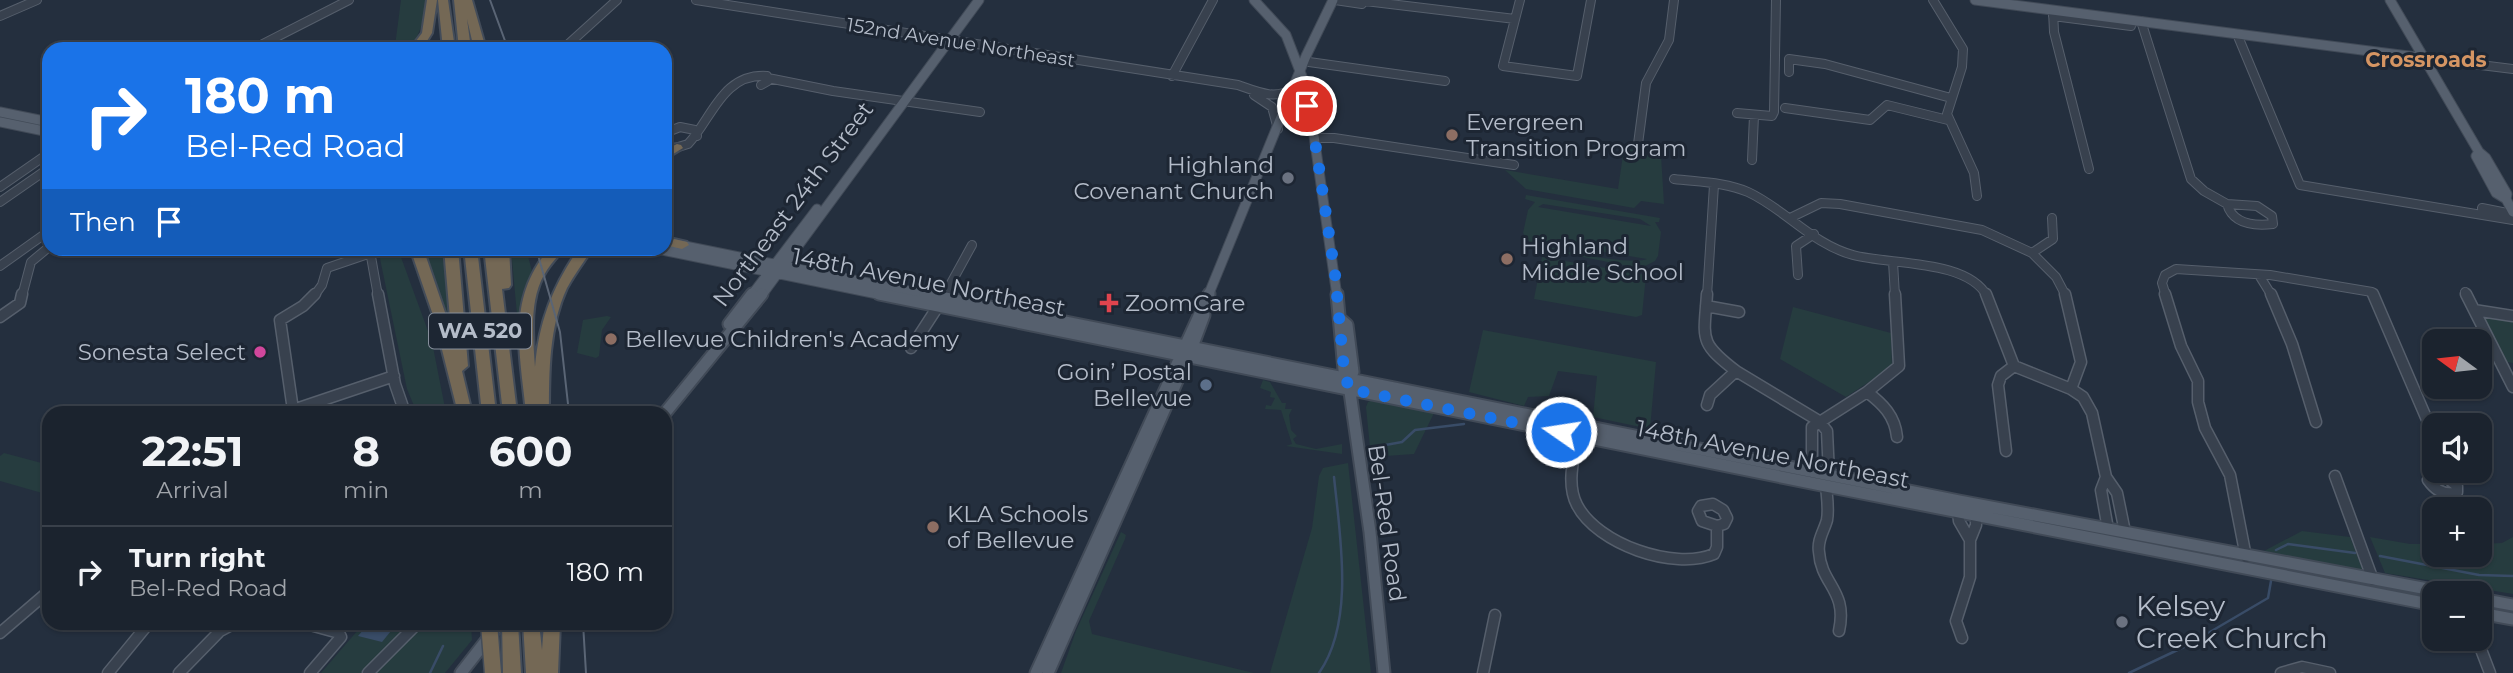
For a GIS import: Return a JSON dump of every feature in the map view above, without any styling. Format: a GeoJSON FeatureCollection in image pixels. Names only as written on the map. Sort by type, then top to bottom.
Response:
{"type":"FeatureCollection","features":[{"type":"Feature","properties":{"kind":"highway"},"geometry":{"type":"LineString","coordinates":[[421,42],[427,33],[432,0]]}},
{"type":"Feature","properties":{"kind":"highway"},"geometry":{"type":"LineString","coordinates":[[443,0],[448,42]]}},
{"type":"Feature","properties":{"kind":"highway"},"geometry":{"type":"LineString","coordinates":[[459,0],[464,42]]}},
{"type":"Feature","properties":{"kind":"highway"},"geometry":{"type":"LineString","coordinates":[[467,0],[478,42]]}},
{"type":"Feature","properties":{"kind":"highway"},"geometry":{"type":"LineString","coordinates":[[672,243],[682,245]]}},
{"type":"Feature","properties":{"kind":"highway"},"geometry":{"type":"LineString","coordinates":[[419,256],[441,318],[463,406]]}},
{"type":"Feature","properties":{"kind":"highway"},"geometry":{"type":"LineString","coordinates":[[451,256],[464,406]]}},
{"type":"Feature","properties":{"kind":"highway","name":"WA 520"},"geometry":{"type":"LineString","coordinates":[[471,256],[488,406]]}},
{"type":"Feature","properties":{"kind":"highway","name":"WA 520"},"geometry":{"type":"LineString","coordinates":[[492,256],[510,406]]}},
{"type":"Feature","properties":{"kind":"highway"},"geometry":{"type":"LineString","coordinates":[[503,256],[509,354],[508,384]]}},
{"type":"Feature","properties":{"kind":"highway"},"geometry":{"type":"LineString","coordinates":[[532,406],[527,329],[530,293],[534,279],[552,256]]}},
{"type":"Feature","properties":{"kind":"highway"},"geometry":{"type":"LineString","coordinates":[[542,406],[541,362],[548,321],[561,283],[580,256]]}},
{"type":"Feature","properties":{"kind":"highway"},"geometry":{"type":"LineString","coordinates":[[489,630],[493,673]]}},
{"type":"Feature","properties":{"kind":"highway"},"geometry":{"type":"LineString","coordinates":[[510,630],[512,665]]}},
{"type":"Feature","properties":{"kind":"highway"},"geometry":{"type":"LineString","coordinates":[[532,630],[535,673]]}},
{"type":"Feature","properties":{"kind":"highway"},"geometry":{"type":"LineString","coordinates":[[549,673],[552,630]]}},
{"type":"Feature","properties":{"kind":"main road","name":"Bel-Red Road"},"geometry":{"type":"LineString","coordinates":[[1254,0],[1286,35],[1302,71],[1313,105],[1310,108]]}},
{"type":"Feature","properties":{"kind":"main road"},"geometry":{"type":"LineString","coordinates":[[1048,673],[1103,552],[1198,313],[1203,308],[1311,45],[1334,0]]}},
{"type":"Feature","properties":{"kind":"main road"},"geometry":{"type":"LineString","coordinates":[[1975,0],[2053,13],[2141,21],[2424,58]]}},
{"type":"Feature","properties":{"kind":"main road"},"geometry":{"type":"LineString","coordinates":[[2002,0],[2395,51],[2424,58]]}},
{"type":"Feature","properties":{"kind":"main road"},"geometry":{"type":"LineString","coordinates":[[2390,0],[2479,152],[2476,156],[2490,181],[2513,212]]}},
{"type":"Feature","properties":{"kind":"main road","name":"Northeast 24th Street"},"geometry":{"type":"LineString","coordinates":[[670,406],[700,367],[703,357],[777,269],[974,2]]}},
{"type":"Feature","properties":{"kind":"main road"},"geometry":{"type":"LineString","coordinates":[[1302,71],[1326,27],[1324,19]]}},
{"type":"Feature","properties":{"kind":"main road","name":"Bel-Red Road"},"geometry":{"type":"LineString","coordinates":[[1280,31],[1279,37],[1296,84],[1310,108],[1317,138],[1340,319],[1338,326],[1370,532],[1384,673]]}},
{"type":"Feature","properties":{"kind":"main road"},"geometry":{"type":"LineString","coordinates":[[1291,45],[1300,49],[1311,45]]}},
{"type":"Feature","properties":{"kind":"main road"},"geometry":{"type":"LineString","coordinates":[[0,112],[42,121]]}},
{"type":"Feature","properties":{"kind":"main road"},"geometry":{"type":"LineString","coordinates":[[0,122],[42,131]]}},
{"type":"Feature","properties":{"kind":"main road","name":"Northeast 24th Street"},"geometry":{"type":"LineString","coordinates":[[777,269],[806,223],[864,151]]}},
{"type":"Feature","properties":{"kind":"main road"},"geometry":{"type":"LineString","coordinates":[[739,257],[772,256],[806,223]]}},
{"type":"Feature","properties":{"kind":"main road","name":"148th Avenue Northeast"},"geometry":{"type":"LineString","coordinates":[[682,245],[739,257],[777,269]]}},
{"type":"Feature","properties":{"kind":"main road","name":"148th Avenue Northeast"},"geometry":{"type":"LineString","coordinates":[[672,251],[777,269],[1185,350],[1577,436],[1958,506],[2108,529],[2122,537]]}},
{"type":"Feature","properties":{"kind":"main road"},"geometry":{"type":"LineString","coordinates":[[1036,673],[1107,513],[1185,350]]}},
{"type":"Feature","properties":{"kind":"main road","name":"148th Avenue Northeast"},"geometry":{"type":"LineString","coordinates":[[1349,384],[1593,428],[1812,472],[1827,481],[1919,504],[1958,506],[1976,515],[2122,537],[2249,570],[2422,603]]}},
{"type":"Feature","properties":{"kind":"main road"},"geometry":{"type":"LineString","coordinates":[[1561,432],[1566,425],[1593,428]]}},
{"type":"Feature","properties":{"kind":"main road"},"geometry":{"type":"LineString","coordinates":[[1103,552],[1107,513]]}},
{"type":"Feature","properties":{"kind":"main road"},"geometry":{"type":"LineString","coordinates":[[2122,537],[2148,542],[2147,538],[2141,535],[2422,588]]}},
{"type":"Feature","properties":{"kind":"main road"},"geometry":{"type":"LineString","coordinates":[[1072,620],[1076,582]]}},
{"type":"Feature","properties":{"kind":"main road"},"geometry":{"type":"LineString","coordinates":[[2492,601],[2513,605]]}},
{"type":"Feature","properties":{"kind":"main road"},"geometry":{"type":"LineString","coordinates":[[2492,615],[2513,619]]}},
{"type":"Feature","properties":{"kind":"main road"},"geometry":{"type":"LineString","coordinates":[[461,673],[495,630]]}},
{"type":"Feature","properties":{"kind":"main road"},"geometry":{"type":"LineString","coordinates":[[1048,644],[1048,673]]}},
{"type":"Feature","properties":{"kind":"street"},"geometry":{"type":"LineString","coordinates":[[0,16],[37,0]]}},
{"type":"Feature","properties":{"kind":"street"},"geometry":{"type":"LineString","coordinates":[[267,42],[349,0]]}},
{"type":"Feature","properties":{"kind":"street"},"geometry":{"type":"LineString","coordinates":[[571,42],[617,0]]}},
{"type":"Feature","properties":{"kind":"street","name":"152nd Avenue Northeast"},"geometry":{"type":"LineString","coordinates":[[696,0],[1226,85]]}},
{"type":"Feature","properties":{"kind":"street"},"geometry":{"type":"LineString","coordinates":[[1172,76],[1213,0]]}},
{"type":"Feature","properties":{"kind":"street"},"geometry":{"type":"LineString","coordinates":[[1334,0],[1371,4],[1388,2]]}},
{"type":"Feature","properties":{"kind":"street"},"geometry":{"type":"LineString","coordinates":[[1357,0],[1515,19]]}},
{"type":"Feature","properties":{"kind":"street"},"geometry":{"type":"LineString","coordinates":[[1520,0],[1503,65],[1577,76],[1591,0]]}},
{"type":"Feature","properties":{"kind":"street"},"geometry":{"type":"LineString","coordinates":[[1637,144],[1646,83],[1669,40],[1674,0]]}},
{"type":"Feature","properties":{"kind":"street"},"geometry":{"type":"LineString","coordinates":[[1737,113],[1772,117],[1774,112],[1776,0]]}},
{"type":"Feature","properties":{"kind":"street"},"geometry":{"type":"LineString","coordinates":[[1933,0],[1942,19],[1961,42],[1965,54],[1947,114],[1974,173],[1977,196]]}},
{"type":"Feature","properties":{"kind":"street"},"geometry":{"type":"LineString","coordinates":[[2089,169],[2054,32],[2053,13],[2131,26]]}},
{"type":"Feature","properties":{"kind":"street"},"geometry":{"type":"LineString","coordinates":[[2141,21],[2195,185],[2227,204],[2263,209],[2272,216],[2273,225],[2234,219],[2229,214],[2227,204]]}},
{"type":"Feature","properties":{"kind":"street"},"geometry":{"type":"LineString","coordinates":[[2237,34],[2300,185],[2484,213],[2513,220]]}},
{"type":"Feature","properties":{"kind":"street"},"geometry":{"type":"LineString","coordinates":[[2424,58],[2513,69]]}},
{"type":"Feature","properties":{"kind":"street"},"geometry":{"type":"LineString","coordinates":[[1789,72],[1789,59],[1827,65],[1951,98]]}},
{"type":"Feature","properties":{"kind":"street"},"geometry":{"type":"LineString","coordinates":[[1309,62],[1445,81]]}},
{"type":"Feature","properties":{"kind":"street"},"geometry":{"type":"LineString","coordinates":[[672,146],[691,142],[697,136],[707,114],[732,88],[762,75],[792,84],[980,112]]}},
{"type":"Feature","properties":{"kind":"street"},"geometry":{"type":"LineString","coordinates":[[761,85],[768,78]]}},
{"type":"Feature","properties":{"kind":"street"},"geometry":{"type":"LineString","coordinates":[[752,81],[761,85],[792,84]]}},
{"type":"Feature","properties":{"kind":"street"},"geometry":{"type":"LineString","coordinates":[[1226,85],[1274,96],[1286,94],[1296,84]]}},
{"type":"Feature","properties":{"kind":"street"},"geometry":{"type":"LineString","coordinates":[[1226,85],[1255,96],[1269,105],[1278,129]]}},
{"type":"Feature","properties":{"kind":"street"},"geometry":{"type":"LineString","coordinates":[[1785,108],[1864,120],[1873,119],[1882,107],[1887,105],[1948,120]]}},
{"type":"Feature","properties":{"kind":"street"},"geometry":{"type":"LineString","coordinates":[[672,130],[707,114]]}},
{"type":"Feature","properties":{"kind":"street"},"geometry":{"type":"LineString","coordinates":[[1752,160],[1754,116]]}},
{"type":"Feature","properties":{"kind":"street"},"geometry":{"type":"LineString","coordinates":[[672,127],[692,128],[697,136]]}},
{"type":"Feature","properties":{"kind":"street"},"geometry":{"type":"LineString","coordinates":[[1317,138],[1334,138],[1514,165]]}},
{"type":"Feature","properties":{"kind":"street"},"geometry":{"type":"LineString","coordinates":[[0,187],[42,158]]}},
{"type":"Feature","properties":{"kind":"street"},"geometry":{"type":"LineString","coordinates":[[0,202],[42,173]]}},
{"type":"Feature","properties":{"kind":"street"},"geometry":{"type":"LineString","coordinates":[[1674,179],[1749,192],[1852,255],[1947,271],[1972,280],[1989,297],[2004,352],[2014,366],[2071,389],[2083,397],[2092,414],[2106,477],[2117,494],[2122,537]]}},
{"type":"Feature","properties":{"kind":"street"},"geometry":{"type":"LineString","coordinates":[[1714,185],[1704,338],[1718,358],[1819,422],[1826,431],[1827,517],[1819,541],[1819,555],[1840,598],[1843,620],[1839,631]]}},
{"type":"Feature","properties":{"kind":"street"},"geometry":{"type":"LineString","coordinates":[[1790,218],[1821,203],[1840,204],[1982,230],[2032,253],[2056,276],[2067,297],[2081,362],[2071,389]]}},
{"type":"Feature","properties":{"kind":"street"},"geometry":{"type":"LineString","coordinates":[[2484,213],[2513,212]]}},
{"type":"Feature","properties":{"kind":"street"},"geometry":{"type":"LineString","coordinates":[[2032,253],[2053,239],[2052,218]]}},
{"type":"Feature","properties":{"kind":"street"},"geometry":{"type":"LineString","coordinates":[[1798,275],[1796,246],[1814,234]]}},
{"type":"Feature","properties":{"kind":"street"},"geometry":{"type":"LineString","coordinates":[[0,267],[42,236]]}},
{"type":"Feature","properties":{"kind":"street"},"geometry":{"type":"LineString","coordinates":[[911,348],[972,245]]}},
{"type":"Feature","properties":{"kind":"street"},"geometry":{"type":"LineString","coordinates":[[0,317],[20,303],[31,262],[42,253]]}},
{"type":"Feature","properties":{"kind":"street"},"geometry":{"type":"LineString","coordinates":[[292,406],[280,320],[300,307],[320,288],[326,278],[327,268],[358,256]]}},
{"type":"Feature","properties":{"kind":"street"},"geometry":{"type":"LineString","coordinates":[[372,256],[394,376],[403,406]]}},
{"type":"Feature","properties":{"kind":"street"},"geometry":{"type":"LineString","coordinates":[[1812,472],[1812,427],[1867,392],[1899,366],[1893,262]]}},
{"type":"Feature","properties":{"kind":"street"},"geometry":{"type":"LineString","coordinates":[[2246,557],[2230,475],[2205,429],[2198,402],[2198,381],[2181,346],[2162,283],[2165,275],[2176,269],[2259,275],[2372,292],[2424,413]]}},
{"type":"Feature","properties":{"kind":"street"},"geometry":{"type":"LineString","coordinates":[[2259,275],[2277,306],[2316,422]]}},
{"type":"Feature","properties":{"kind":"street"},"geometry":{"type":"LineString","coordinates":[[2465,292],[2513,387]]}},
{"type":"Feature","properties":{"kind":"street"},"geometry":{"type":"LineString","coordinates":[[1706,306],[1739,312]]}},
{"type":"Feature","properties":{"kind":"street"},"geometry":{"type":"LineString","coordinates":[[2474,310],[2513,316]]}},
{"type":"Feature","properties":{"kind":"street"},"geometry":{"type":"LineString","coordinates":[[2006,451],[1998,385],[2001,376],[2014,366]]}},
{"type":"Feature","properties":{"kind":"street"},"geometry":{"type":"LineString","coordinates":[[1707,405],[1710,395],[1736,370]]}},
{"type":"Feature","properties":{"kind":"street"},"geometry":{"type":"LineString","coordinates":[[305,406],[394,376]]}},
{"type":"Feature","properties":{"kind":"street"},"geometry":{"type":"LineString","coordinates":[[1867,392],[1891,412],[1897,436]]}},
{"type":"Feature","properties":{"kind":"street"},"geometry":{"type":"LineString","coordinates":[[1577,436],[1570,477],[1572,490],[1579,508],[1599,531],[1633,549],[1696,562],[1711,557],[1716,551],[1717,526]]}},
{"type":"Feature","properties":{"kind":"street"},"geometry":{"type":"LineString","coordinates":[[2335,476],[2373,580]]}},
{"type":"Feature","properties":{"kind":"street"},"geometry":{"type":"LineString","coordinates":[[2106,477],[2101,490],[2108,529]]}},
{"type":"Feature","properties":{"kind":"street"},"geometry":{"type":"LineString","coordinates":[[1958,506],[1959,521],[1970,540]]}},
{"type":"Feature","properties":{"kind":"street"},"geometry":{"type":"LineString","coordinates":[[1962,638],[1956,621],[1970,577],[1970,540],[1976,525],[1976,515]]}},
{"type":"Feature","properties":{"kind":"street"},"geometry":{"type":"LineString","coordinates":[[0,634],[42,598]]}},
{"type":"Feature","properties":{"kind":"street"},"geometry":{"type":"LineString","coordinates":[[1483,673],[1495,615]]}},
{"type":"Feature","properties":{"kind":"street"},"geometry":{"type":"LineString","coordinates":[[107,673],[143,630]]}},
{"type":"Feature","properties":{"kind":"street"},"geometry":{"type":"LineString","coordinates":[[179,673],[222,630]]}},
{"type":"Feature","properties":{"kind":"street"},"geometry":{"type":"LineString","coordinates":[[310,673],[341,637],[326,630]]}},
{"type":"Feature","properties":{"kind":"street"},"geometry":{"type":"LineString","coordinates":[[368,673],[411,630]]}},
{"type":"Feature","properties":{"kind":"street"},"geometry":{"type":"LineString","coordinates":[[2482,651],[2490,673]]}},
{"type":"Feature","properties":{"kind":"street"},"geometry":{"type":"LineString","coordinates":[[2281,673],[2302,667],[2330,673]]}},
{"type":"Feature","properties":{"kind":"green space"},"geometry":{"type":"Polygon","coordinates":[[[401,0],[426,0],[419,32],[414,42],[396,42],[401,0]]]}},
{"type":"Feature","properties":{"kind":"green space"},"geometry":{"type":"Polygon","coordinates":[[[1624,148],[1661,155],[1664,204],[1641,201],[1634,208],[1526,189],[1505,170],[1618,189],[1624,148]]]}},
{"type":"Feature","properties":{"kind":"green space"},"geometry":{"type":"Polygon","coordinates":[[[1526,195],[1660,218],[1659,222],[1655,222],[1661,232],[1658,256],[1655,261],[1645,266],[1633,267],[1533,247],[1523,233],[1528,210],[1535,202],[1525,199],[1526,195]],[[1543,204],[1538,207],[1651,226],[1640,219],[1543,204]],[[1532,239],[1553,248],[1588,256],[1638,261],[1647,259],[1538,241],[1532,239]]]}},
{"type":"Feature","properties":{"kind":"green space"},"geometry":{"type":"Polygon","coordinates":[[[379,256],[401,256],[432,342],[445,406],[414,406],[407,389],[379,256]]]}},
{"type":"Feature","properties":{"kind":"green space"},"geometry":{"type":"Polygon","coordinates":[[[425,256],[443,256],[455,347],[452,346],[425,256]]]}},
{"type":"Feature","properties":{"kind":"green space"},"geometry":{"type":"Polygon","coordinates":[[[512,256],[528,256],[532,271],[523,292],[522,307],[529,406],[525,406],[512,256]]]}},
{"type":"Feature","properties":{"kind":"green space"},"geometry":{"type":"Polygon","coordinates":[[[1542,257],[1646,275],[1642,315],[1636,317],[1534,299],[1542,257]]]}},
{"type":"Feature","properties":{"kind":"green space"},"geometry":{"type":"Polygon","coordinates":[[[1793,307],[1891,333],[1892,367],[1846,397],[1780,359],[1793,307]]]}},
{"type":"Feature","properties":{"kind":"green space"},"geometry":{"type":"Polygon","coordinates":[[[611,317],[602,330],[599,356],[596,358],[577,353],[583,320],[611,317]]]}},
{"type":"Feature","properties":{"kind":"green space"},"geometry":{"type":"Polygon","coordinates":[[[2487,317],[2513,321],[2513,363],[2507,362],[2492,329],[2484,319],[2487,317]]]}},
{"type":"Feature","properties":{"kind":"green space"},"geometry":{"type":"Polygon","coordinates":[[[1483,330],[1656,362],[1650,429],[1593,417],[1597,376],[1558,371],[1549,396],[1528,397],[1524,406],[1469,392],[1483,330]]]}},
{"type":"Feature","properties":{"kind":"green space"},"geometry":{"type":"Polygon","coordinates":[[[1263,380],[1270,382],[1282,403],[1286,403],[1285,409],[1292,409],[1289,415],[1291,430],[1297,436],[1293,439],[1296,444],[1316,449],[1342,444],[1342,454],[1286,446],[1292,444],[1281,410],[1265,409],[1266,405],[1271,406],[1275,398],[1270,397],[1271,392],[1260,388],[1263,380]]]}},
{"type":"Feature","properties":{"kind":"green space"},"geometry":{"type":"Polygon","coordinates":[[[1374,399],[1434,413],[1414,454],[1371,457],[1366,407],[1368,402],[1374,399]]]}},
{"type":"Feature","properties":{"kind":"green space"},"geometry":{"type":"Polygon","coordinates":[[[4,453],[42,463],[42,493],[0,481],[0,456],[4,453]]]}},
{"type":"Feature","properties":{"kind":"green space"},"geometry":{"type":"Polygon","coordinates":[[[1348,463],[1371,673],[1270,673],[1312,528],[1319,476],[1323,468],[1348,463]]]}},
{"type":"Feature","properties":{"kind":"green space"},"geometry":{"type":"Polygon","coordinates":[[[2302,531],[2350,537],[2363,571],[2264,551],[2302,531]]]}},
{"type":"Feature","properties":{"kind":"green space"},"geometry":{"type":"Polygon","coordinates":[[[1121,532],[1126,535],[1125,539],[1089,621],[1092,634],[1254,673],[1061,673],[1076,631],[1121,532]]]}},
{"type":"Feature","properties":{"kind":"green space"},"geometry":{"type":"Polygon","coordinates":[[[2370,537],[2422,544],[2422,567],[2492,567],[2492,543],[2502,543],[2513,537],[2513,594],[2492,591],[2492,581],[2434,581],[2385,573],[2370,537]]]}},
{"type":"Feature","properties":{"kind":"green space"},"geometry":{"type":"Polygon","coordinates":[[[358,630],[471,630],[472,640],[445,673],[321,673],[358,630]]]}},
{"type":"Feature","properties":{"kind":"water"},"geometry":{"type":"Polygon","coordinates":[[[363,630],[392,630],[382,642],[358,636],[363,630]]]}},
{"type":"Feature","properties":{"kind":"waterway"},"geometry":{"type":"LineString","coordinates":[[1380,446],[1402,442],[1415,430],[1464,424]]}},
{"type":"Feature","properties":{"kind":"waterway"},"geometry":{"type":"LineString","coordinates":[[1319,673],[1330,652],[1341,604],[1341,551],[1334,477]]}},
{"type":"Feature","properties":{"kind":"waterway"},"geometry":{"type":"LineString","coordinates":[[2276,550],[2288,544],[2355,553]]}},
{"type":"Feature","properties":{"kind":"waterway"},"geometry":{"type":"LineString","coordinates":[[2380,556],[2479,575],[2513,576]]}},
{"type":"Feature","properties":{"kind":"waterway"},"geometry":{"type":"LineString","coordinates":[[2129,673],[2186,646],[2268,598],[2271,581]]}},
{"type":"Feature","properties":{"kind":"waterway"},"geometry":{"type":"LineString","coordinates":[[430,673],[443,646]]}},
{"type":"Feature","properties":{"kind":"tram line"},"geometry":{"type":"LineString","coordinates":[[490,0],[505,42]]}},
{"type":"Feature","properties":{"kind":"tram line"},"geometry":{"type":"LineString","coordinates":[[538,256],[560,332],[568,406]]}},
{"type":"Feature","properties":{"kind":"tram line"},"geometry":{"type":"LineString","coordinates":[[583,630],[586,673]]}},
{"type":"Feature","properties":{"kind":"place","name":"Evergreen Transition Program"},"geometry":{"type":"Point","coordinates":[1452,135]}},
{"type":"Feature","properties":{"kind":"place","name":"Highland Covenant Church"},"geometry":{"type":"Point","coordinates":[1288,178]}},
{"type":"Feature","properties":{"kind":"place","name":"Highland Middle School"},"geometry":{"type":"Point","coordinates":[1507,259]}},
{"type":"Feature","properties":{"kind":"place","name":"ZoomCare"},"geometry":{"type":"Point","coordinates":[1109,303]}},
{"type":"Feature","properties":{"kind":"place","name":"Bellevue Children's Academy"},"geometry":{"type":"Point","coordinates":[611,339]}},
{"type":"Feature","properties":{"kind":"place","name":"Sonesta Select"},"geometry":{"type":"Point","coordinates":[260,352]}},
{"type":"Feature","properties":{"kind":"place","name":"Goin’ Postal Bellevue"},"geometry":{"type":"Point","coordinates":[1206,385]}},
{"type":"Feature","properties":{"kind":"place","name":"KLA Schools of Bellevue"},"geometry":{"type":"Point","coordinates":[933,527]}},
{"type":"Feature","properties":{"kind":"place","name":"Kelsey Creek Church"},"geometry":{"type":"Point","coordinates":[2122,622]}},
{"type":"Feature","properties":{"kind":"district","name":"Crossroads"},"geometry":{"type":"Point","coordinates":[2426,60]}},
{"type":"Feature","properties":{"kind":"route"},"geometry":{"type":"LineString","coordinates":[[1307,106],[1310,108],[1317,138],[1335,274],[1340,319],[1338,326],[1349,389],[1561,432]]}}]}
